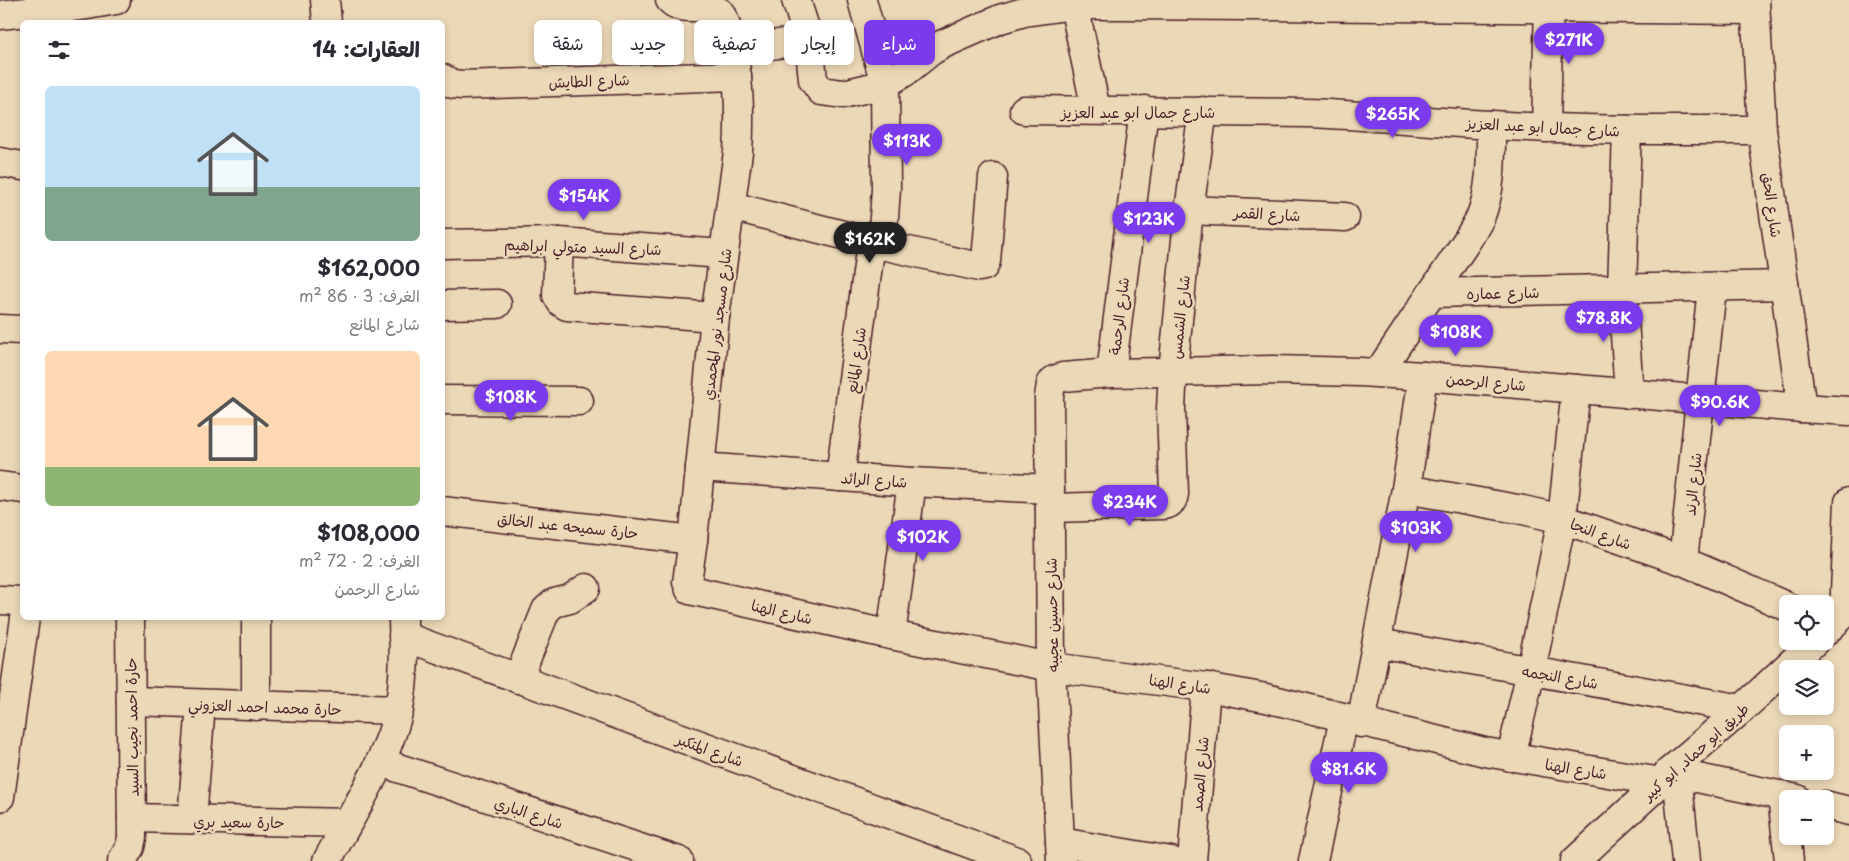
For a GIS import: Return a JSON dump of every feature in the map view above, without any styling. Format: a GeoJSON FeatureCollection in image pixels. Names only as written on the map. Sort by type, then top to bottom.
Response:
{"type":"FeatureCollection","features":[{"type":"Feature","properties":{"kind":"street"},"geometry":{"type":"LineString","coordinates":[[0,15],[87,14],[116,0]]}},
{"type":"Feature","properties":{"kind":"street"},"geometry":{"type":"LineString","coordinates":[[325,0],[328,20]]}},
{"type":"Feature","properties":{"kind":"street","name":"شارع مسجد نور المحمدي"},"geometry":{"type":"LineString","coordinates":[[670,0],[678,6],[708,4],[717,8],[724,20]]}},
{"type":"Feature","properties":{"kind":"street"},"geometry":{"type":"LineString","coordinates":[[796,0],[802,20]]}},
{"type":"Feature","properties":{"kind":"street","name":"شارع المانع"},"geometry":{"type":"LineString","coordinates":[[840,477],[886,189],[885,84],[862,0]]}},
{"type":"Feature","properties":{"kind":"street"},"geometry":{"type":"LineString","coordinates":[[812,65],[813,80],[821,92],[843,94],[885,84],[905,72],[931,51],[955,38],[1024,12],[1074,3],[1755,5]]}},
{"type":"Feature","properties":{"kind":"street"},"geometry":{"type":"LineString","coordinates":[[1074,3],[1096,110]]}},
{"type":"Feature","properties":{"kind":"street"},"geometry":{"type":"LineString","coordinates":[[1546,128],[1549,4]]}},
{"type":"Feature","properties":{"kind":"street","name":"شارع الحق"},"geometry":{"type":"LineString","coordinates":[[1755,5],[1762,130],[1802,408]]}},
{"type":"Feature","properties":{"kind":"street","name":"شارع الطايش"},"geometry":{"type":"LineString","coordinates":[[445,80],[453,84],[462,85],[709,65]]}},
{"type":"Feature","properties":{"kind":"street","name":"شارع مسجد نور المحمدي"},"geometry":{"type":"LineString","coordinates":[[698,592],[690,590],[687,582],[693,540],[715,317],[740,126],[734,65]]}},
{"type":"Feature","properties":{"kind":"street","name":"شارع جمال ابو عبد العزيز"},"geometry":{"type":"LineString","coordinates":[[1024,110],[1351,114],[1491,126],[1627,130],[1762,130]]}},
{"type":"Feature","properties":{"kind":"street","name":"شارع الرحمة"},"geometry":{"type":"LineString","coordinates":[[1111,373],[1144,110]]}},
{"type":"Feature","properties":{"kind":"street","name":"شارع الشمس"},"geometry":{"type":"LineString","coordinates":[[1174,494],[1171,408],[1173,371],[1189,210],[1203,111]]}},
{"type":"Feature","properties":{"kind":"street"},"geometry":{"type":"LineString","coordinates":[[1378,373],[1480,219],[1488,194],[1491,126]]}},
{"type":"Feature","properties":{"kind":"street"},"geometry":{"type":"LineString","coordinates":[[1627,130],[1622,290],[1629,394]]}},
{"type":"Feature","properties":{"kind":"street"},"geometry":{"type":"LineString","coordinates":[[0,162],[20,166]]}},
{"type":"Feature","properties":{"kind":"street"},"geometry":{"type":"LineString","coordinates":[[731,206],[876,244],[979,267],[984,266],[986,261],[993,177]]}},
{"type":"Feature","properties":{"kind":"street","name":"شارع القمر"},"geometry":{"type":"LineString","coordinates":[[1189,210],[1345,217]]}},
{"type":"Feature","properties":{"kind":"street"},"geometry":{"type":"LineString","coordinates":[[559,242],[558,295],[560,302],[567,306],[715,317]]}},
{"type":"Feature","properties":{"kind":"street","name":"شارع السيد متولي ابراهيم"},"geometry":{"type":"LineString","coordinates":[[445,244],[559,242],[723,254]]}},
{"type":"Feature","properties":{"kind":"street","name":"شارع عماره"},"geometry":{"type":"LineString","coordinates":[[1432,293],[1784,285]]}},
{"type":"Feature","properties":{"kind":"street","name":"شارع الرند"},"geometry":{"type":"LineString","coordinates":[[1683,562],[1712,288]]}},
{"type":"Feature","properties":{"kind":"street"},"geometry":{"type":"LineString","coordinates":[[445,305],[498,304]]}},
{"type":"Feature","properties":{"kind":"street"},"geometry":{"type":"LineString","coordinates":[[0,329],[20,330]]}},
{"type":"Feature","properties":{"kind":"street","name":"شارع الرحمن"},"geometry":{"type":"LineString","coordinates":[[1063,377],[1173,371],[1272,370],[1378,373],[1849,411]]}},
{"type":"Feature","properties":{"kind":"street"},"geometry":{"type":"LineString","coordinates":[[1313,861],[1353,720],[1378,643],[1406,489],[1423,376]]}},
{"type":"Feature","properties":{"kind":"street","name":"شارع حسين عجيبه"},"geometry":{"type":"LineString","coordinates":[[1060,852],[1051,667],[1049,390],[1054,380],[1063,377]]}},
{"type":"Feature","properties":{"kind":"street"},"geometry":{"type":"LineString","coordinates":[[1511,757],[1531,671],[1562,519],[1576,389]]}},
{"type":"Feature","properties":{"kind":"street"},"geometry":{"type":"LineString","coordinates":[[445,400],[579,401]]}},
{"type":"Feature","properties":{"kind":"street","name":"شارع الرائد"},"geometry":{"type":"LineString","coordinates":[[700,467],[912,482],[1050,498],[1166,505],[1173,499],[1174,494]]}},
{"type":"Feature","properties":{"kind":"street"},"geometry":{"type":"LineString","coordinates":[[891,636],[912,482]]}},
{"type":"Feature","properties":{"kind":"street"},"geometry":{"type":"LineString","coordinates":[[0,486],[20,489]]}},
{"type":"Feature","properties":{"kind":"street","name":"شارع النجا"},"geometry":{"type":"LineString","coordinates":[[1406,489],[1562,519],[1683,562],[1779,603]]}},
{"type":"Feature","properties":{"kind":"street"},"geometry":{"type":"LineString","coordinates":[[1834,611],[1849,502]]}},
{"type":"Feature","properties":{"kind":"street","name":"حارة سميحه عبد الخالق"},"geometry":{"type":"LineString","coordinates":[[445,511],[693,540]]}},
{"type":"Feature","properties":{"kind":"street"},"geometry":{"type":"LineString","coordinates":[[518,679],[546,610],[554,603],[570,599],[586,588]]}},
{"type":"Feature","properties":{"kind":"street","name":"شارع الهنا"},"geometry":{"type":"LineString","coordinates":[[698,592],[891,636],[1051,667],[1206,687],[1266,698],[1511,757],[1669,776],[1779,795]]}},
{"type":"Feature","properties":{"kind":"street"},"geometry":{"type":"LineString","coordinates":[[0,600],[20,602]]}},
{"type":"Feature","properties":{"kind":"street"},"geometry":{"type":"LineString","coordinates":[[0,797],[25,620]]}},
{"type":"Feature","properties":{"kind":"street","name":"حارة احمد نجيب السيد"},"geometry":{"type":"LineString","coordinates":[[129,839],[130,620]]}},
{"type":"Feature","properties":{"kind":"street"},"geometry":{"type":"LineString","coordinates":[[256,620],[256,706]]}},
{"type":"Feature","properties":{"kind":"street"},"geometry":{"type":"LineString","coordinates":[[327,861],[380,762],[399,710],[403,686],[403,627]]}},
{"type":"Feature","properties":{"kind":"street","name":"شارع المتكبر"},"geometry":{"type":"LineString","coordinates":[[403,627],[518,679],[1016,861]]}},
{"type":"Feature","properties":{"kind":"street","name":"شارع النجمه"},"geometry":{"type":"LineString","coordinates":[[1378,643],[1742,709]]}},
{"type":"Feature","properties":{"kind":"street","name":"طريق ابو حماد, ابو كبير"},"geometry":{"type":"LineString","coordinates":[[1575,861],[1805,650]]}},
{"type":"Feature","properties":{"kind":"street","name":"شارع الصمد"},"geometry":{"type":"LineString","coordinates":[[1192,861],[1206,687]]}},
{"type":"Feature","properties":{"kind":"street","name":"حارة محمد احمد العزوني"},"geometry":{"type":"LineString","coordinates":[[131,701],[399,710]]}},
{"type":"Feature","properties":{"kind":"street"},"geometry":{"type":"LineString","coordinates":[[192,819],[200,704]]}},
{"type":"Feature","properties":{"kind":"street","name":"شارع الباري"},"geometry":{"type":"LineString","coordinates":[[380,762],[678,861]]}},
{"type":"Feature","properties":{"kind":"street"},"geometry":{"type":"LineString","coordinates":[[1669,776],[1686,861]]}},
{"type":"Feature","properties":{"kind":"street"},"geometry":{"type":"LineString","coordinates":[[1834,807],[1849,811]]}},
{"type":"Feature","properties":{"kind":"street","name":"حارة سعيد بري"},"geometry":{"type":"LineString","coordinates":[[129,839],[192,819],[347,823]]}},
{"type":"Feature","properties":{"kind":"street"},"geometry":{"type":"LineString","coordinates":[[1789,845],[1789,861]]}},
{"type":"Feature","properties":{"kind":"street"},"geometry":{"type":"LineString","coordinates":[[1060,852],[1171,861]]}}]}
